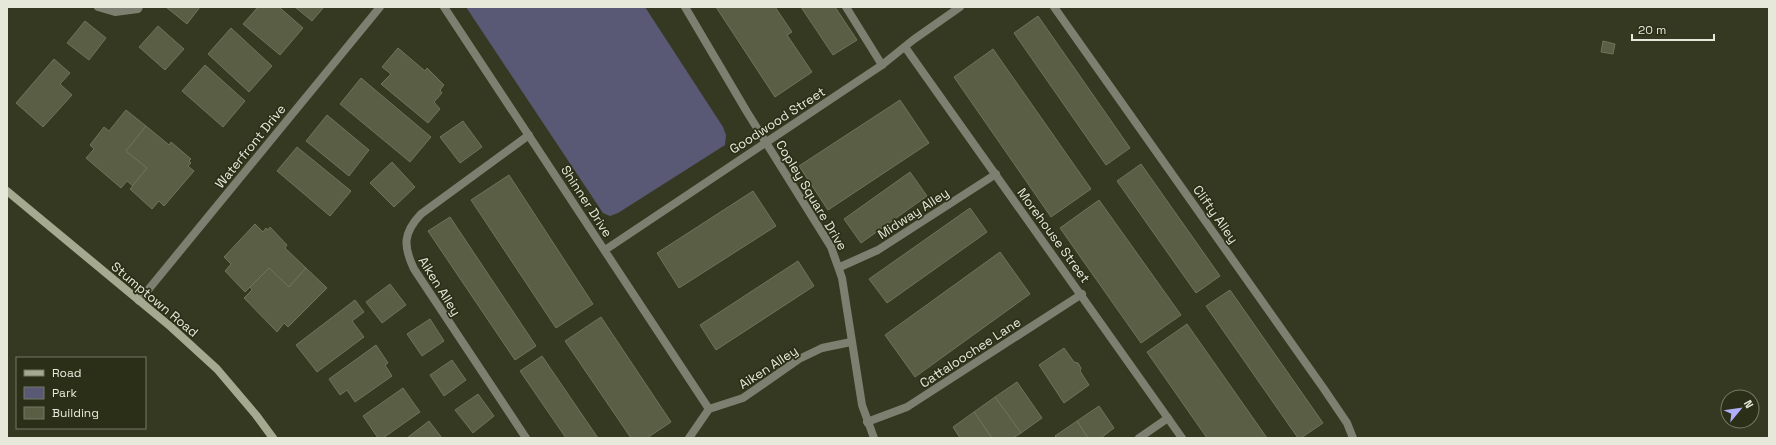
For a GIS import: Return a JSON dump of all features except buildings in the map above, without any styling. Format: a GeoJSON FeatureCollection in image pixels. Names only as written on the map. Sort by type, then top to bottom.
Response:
{"type":"FeatureCollection","features":[{"type":"Feature","properties":{"kind":"street"},"geometry":{"type":"LineString","coordinates":[[98,7],[115,12],[138,9],[139,7]]}},
{"type":"Feature","properties":{"kind":"street","name":"Waterfront Drive"},"geometry":{"type":"LineString","coordinates":[[139,301],[380,7]]}},
{"type":"Feature","properties":{"kind":"street","name":"Shinner Drive"},"geometry":{"type":"LineString","coordinates":[[444,7],[709,409]]}},
{"type":"Feature","properties":{"kind":"street","name":"Copley Square Drive"},"geometry":{"type":"LineString","coordinates":[[685,7],[831,247],[840,267],[862,404],[867,422],[874,438]]}},
{"type":"Feature","properties":{"kind":"street"},"geometry":{"type":"LineString","coordinates":[[846,7],[882,66]]}},
{"type":"Feature","properties":{"kind":"street","name":"Goodwood Street"},"geometry":{"type":"LineString","coordinates":[[605,250],[882,66],[905,47],[960,7]]}},
{"type":"Feature","properties":{"kind":"street","name":"Clifty Alley"},"geometry":{"type":"LineString","coordinates":[[1054,7],[1324,388],[1347,423],[1353,438]]}},
{"type":"Feature","properties":{"kind":"street","name":"Morehouse Street"},"geometry":{"type":"LineString","coordinates":[[905,47],[1082,294],[1182,438]]}},
{"type":"Feature","properties":{"kind":"street","name":"Aiken Alley"},"geometry":{"type":"LineString","coordinates":[[526,438],[414,269],[408,258],[406,245],[407,234],[421,214],[529,135]]}},
{"type":"Feature","properties":{"kind":"street","name":"Midway Alley"},"geometry":{"type":"LineString","coordinates":[[840,267],[878,250],[996,174]]}},
{"type":"Feature","properties":{"kind":"street","name":"Stumptown Road"},"geometry":{"type":"LineString","coordinates":[[7,191],[171,327],[217,369],[256,415],[273,438]]}},
{"type":"Feature","properties":{"kind":"street","name":"Cattaloochee Lane"},"geometry":{"type":"LineString","coordinates":[[867,422],[906,407],[1082,294]]}},
{"type":"Feature","properties":{"kind":"street","name":"Aiken Alley"},"geometry":{"type":"LineString","coordinates":[[709,409],[743,398],[799,359],[822,348],[851,342]]}},
{"type":"Feature","properties":{"kind":"street"},"geometry":{"type":"LineString","coordinates":[[689,438],[709,409]]}},
{"type":"Feature","properties":{"kind":"street"},"geometry":{"type":"LineString","coordinates":[[1139,438],[1168,418]]}},
{"type":"Feature","properties":{"kind":"green space"},"geometry":{"type":"Polygon","coordinates":[[[466,7],[645,7],[723,127],[726,135],[725,145],[618,213],[610,216],[603,213],[466,7]]]}}]}
